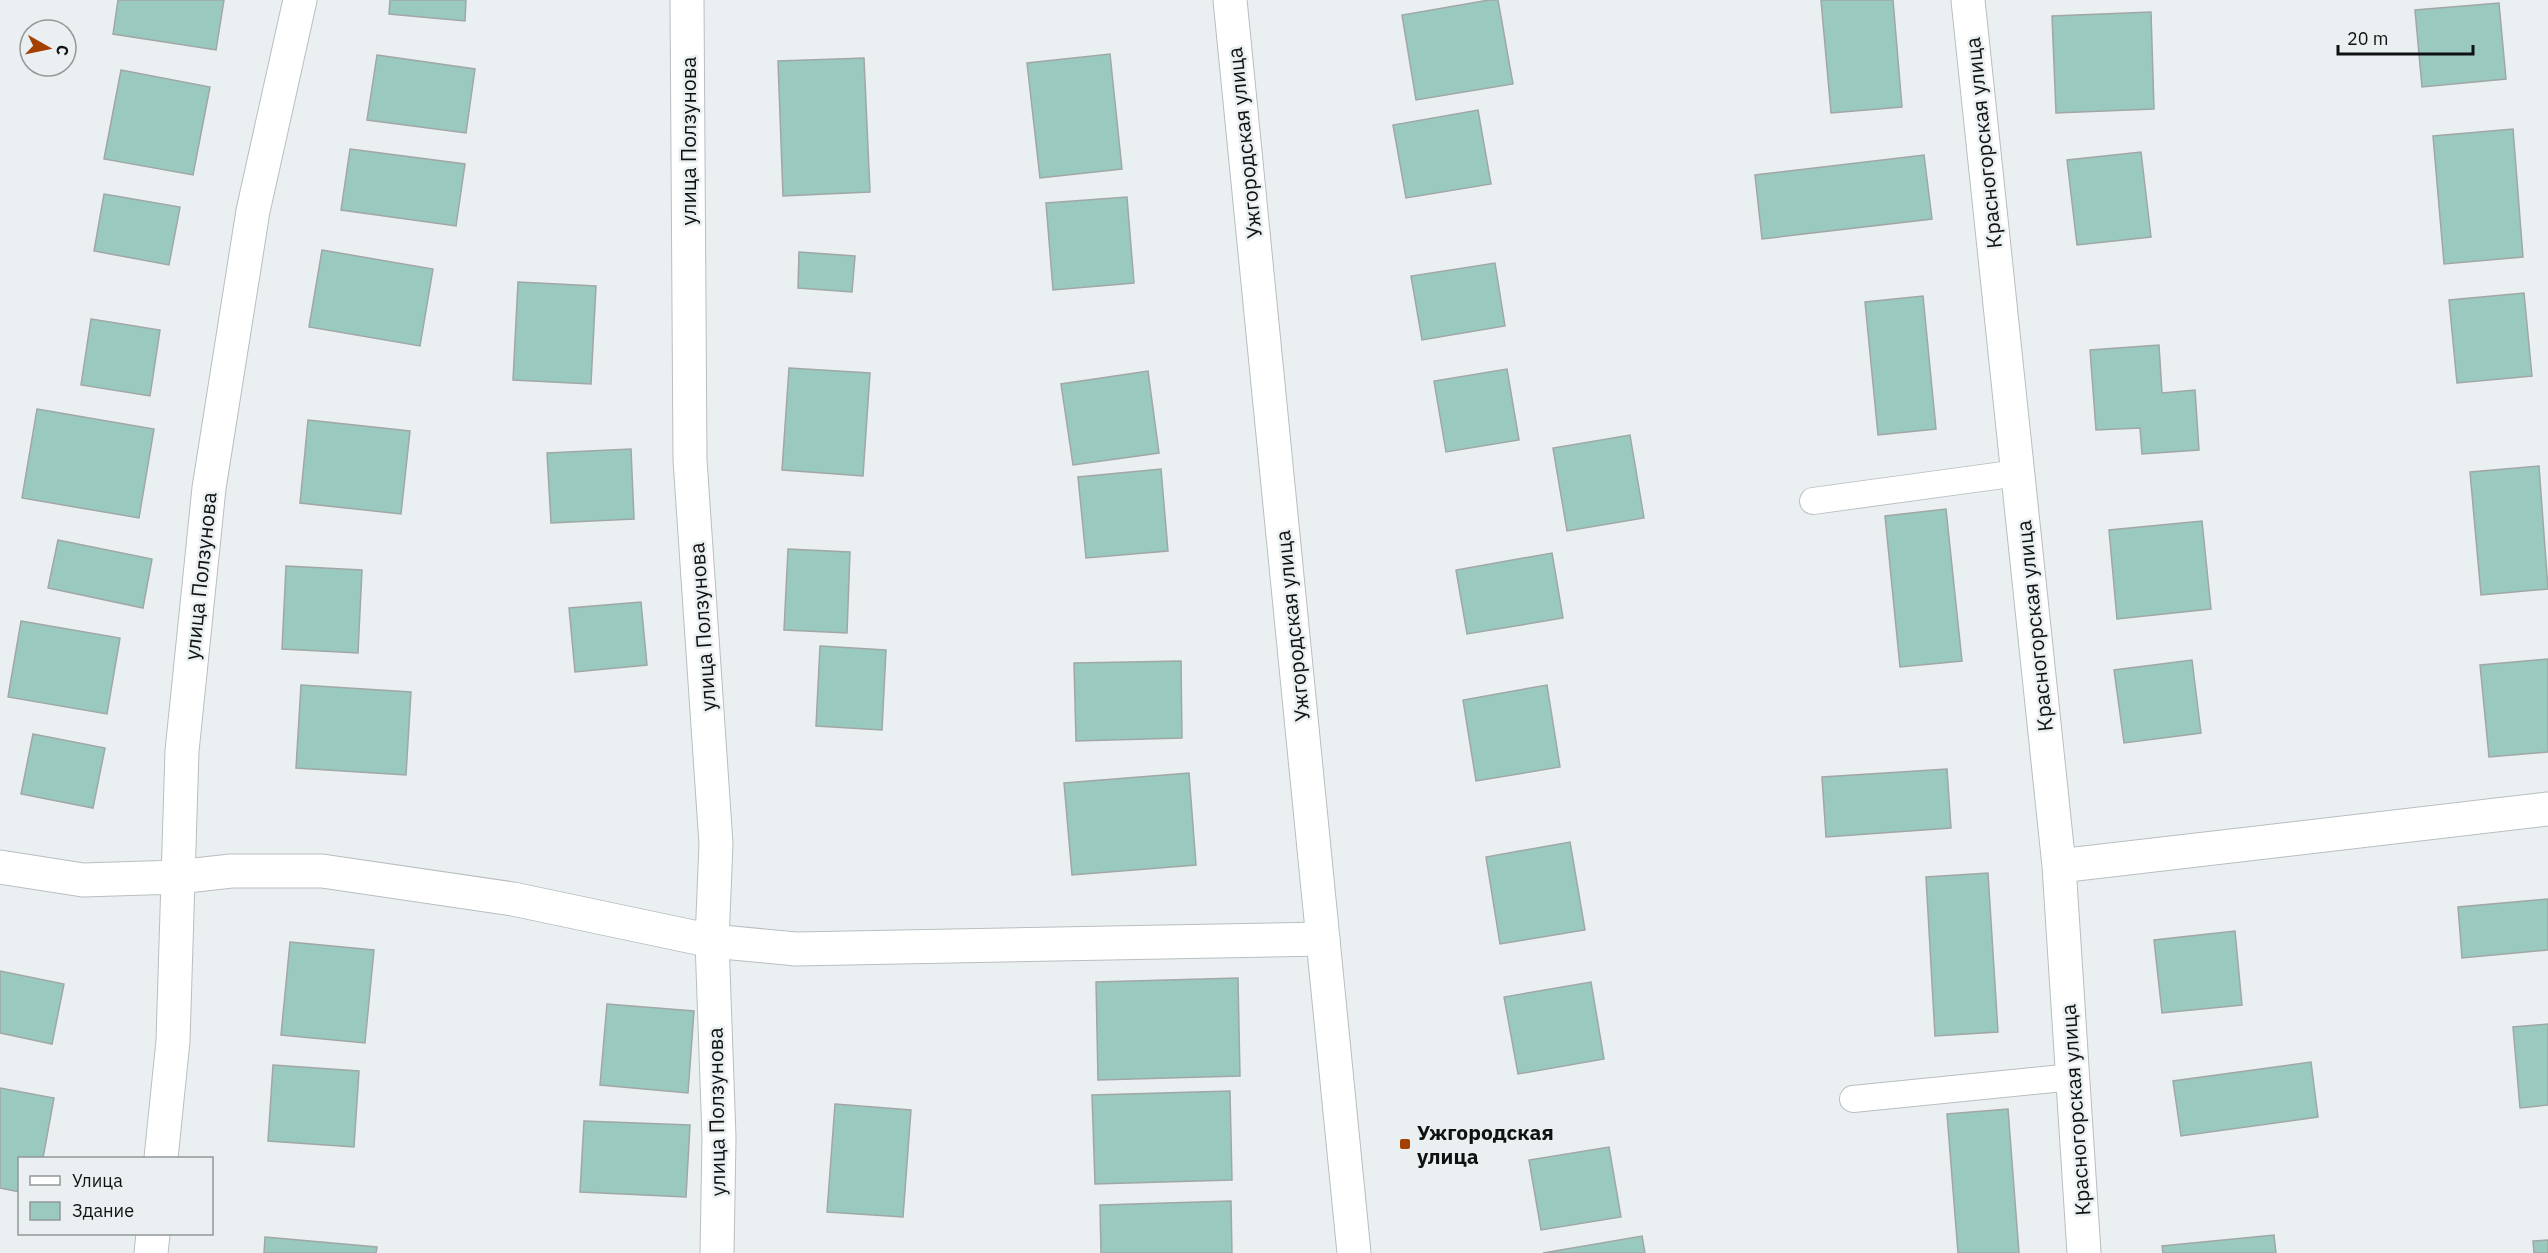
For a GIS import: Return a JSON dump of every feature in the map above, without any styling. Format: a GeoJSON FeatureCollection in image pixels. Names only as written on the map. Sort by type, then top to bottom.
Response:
{"type":"FeatureCollection","features":[{"type":"Feature","properties":{"kind":"street","name":"улица Ползунова"},"geometry":{"type":"LineString","coordinates":[[160,1157],[173,1041],[182,751],[209,488],[253,212],[300,0]]}},
{"type":"Feature","properties":{"kind":"street","name":"улица Ползунова"},"geometry":{"type":"LineString","coordinates":[[687,0],[690,460],[716,844],[712,941],[719,1137],[717,1253]]}},
{"type":"Feature","properties":{"kind":"street","name":"Ужгородская улица"},"geometry":{"type":"LineString","coordinates":[[1230,0],[1354,1253]]}},
{"type":"Feature","properties":{"kind":"street","name":"Красногорская улица"},"geometry":{"type":"LineString","coordinates":[[1968,0],[2059,866],[2084,1253]]}},
{"type":"Feature","properties":{"kind":"street"},"geometry":{"type":"LineString","coordinates":[[2059,866],[2548,809]]}},
{"type":"Feature","properties":{"kind":"street"},"geometry":{"type":"LineString","coordinates":[[0,867],[82,880],[178,877],[231,871],[322,872],[513,899],[712,941],[796,949],[1323,939]]}},
{"type":"Feature","properties":{"kind":"street"},"geometry":{"type":"LineString","coordinates":[[151,1253],[153,1235]]}},
{"type":"Feature","properties":{"kind":"lane"},"geometry":{"type":"LineString","coordinates":[[1813,501],[2018,473]]}},
{"type":"Feature","properties":{"kind":"lane"},"geometry":{"type":"LineString","coordinates":[[1853,1099],[2073,1077]]}},
{"type":"Feature","properties":{"kind":"building"},"geometry":{"type":"Polygon","coordinates":[[[118,0],[224,0],[216,50],[113,34],[118,0]]]}},
{"type":"Feature","properties":{"kind":"building"},"geometry":{"type":"Polygon","coordinates":[[[390,0],[466,0],[465,21],[389,14],[390,0]]]}},
{"type":"Feature","properties":{"kind":"building"},"geometry":{"type":"Polygon","coordinates":[[[1498,0],[1513,84],[1416,100],[1402,15],[1498,0]]]}},
{"type":"Feature","properties":{"kind":"building"},"geometry":{"type":"Polygon","coordinates":[[[1821,0],[1893,0],[1902,107],[1831,113],[1821,0]]]}},
{"type":"Feature","properties":{"kind":"building"},"geometry":{"type":"Polygon","coordinates":[[[2499,3],[2506,79],[2422,87],[2415,10],[2499,3]]]}},
{"type":"Feature","properties":{"kind":"building"},"geometry":{"type":"Polygon","coordinates":[[[2151,12],[2154,109],[2056,113],[2052,16],[2151,12]]]}},
{"type":"Feature","properties":{"kind":"building"},"geometry":{"type":"Polygon","coordinates":[[[1110,54],[1122,169],[1040,178],[1027,63],[1110,54]]]}},
{"type":"Feature","properties":{"kind":"building"},"geometry":{"type":"Polygon","coordinates":[[[377,55],[475,69],[466,133],[367,120],[377,55]]]}},
{"type":"Feature","properties":{"kind":"building"},"geometry":{"type":"Polygon","coordinates":[[[864,58],[870,192],[783,196],[778,61],[864,58]]]}},
{"type":"Feature","properties":{"kind":"building"},"geometry":{"type":"Polygon","coordinates":[[[121,70],[210,87],[193,175],[104,159],[121,70]]]}},
{"type":"Feature","properties":{"kind":"building"},"geometry":{"type":"Polygon","coordinates":[[[1478,110],[1491,184],[1406,198],[1393,125],[1478,110]]]}},
{"type":"Feature","properties":{"kind":"building"},"geometry":{"type":"Polygon","coordinates":[[[2513,129],[2523,257],[2444,264],[2433,136],[2513,129]]]}},
{"type":"Feature","properties":{"kind":"building"},"geometry":{"type":"Polygon","coordinates":[[[350,149],[465,164],[456,226],[341,210],[350,149]]]}},
{"type":"Feature","properties":{"kind":"building"},"geometry":{"type":"Polygon","coordinates":[[[2141,152],[2151,237],[2077,245],[2067,160],[2141,152]]]}},
{"type":"Feature","properties":{"kind":"building"},"geometry":{"type":"Polygon","coordinates":[[[1924,155],[1932,219],[1762,239],[1755,175],[1924,155]]]}},
{"type":"Feature","properties":{"kind":"building"},"geometry":{"type":"Polygon","coordinates":[[[104,194],[180,207],[169,265],[94,251],[104,194]]]}},
{"type":"Feature","properties":{"kind":"building"},"geometry":{"type":"Polygon","coordinates":[[[1127,197],[1134,283],[1053,290],[1046,203],[1127,197]]]}},
{"type":"Feature","properties":{"kind":"building"},"geometry":{"type":"Polygon","coordinates":[[[322,250],[433,269],[420,346],[309,327],[322,250]]]}},
{"type":"Feature","properties":{"kind":"building"},"geometry":{"type":"Polygon","coordinates":[[[799,252],[855,256],[852,292],[798,288],[799,252]]]}},
{"type":"Feature","properties":{"kind":"building"},"geometry":{"type":"Polygon","coordinates":[[[1495,263],[1505,326],[1422,340],[1411,276],[1495,263]]]}},
{"type":"Feature","properties":{"kind":"building"},"geometry":{"type":"Polygon","coordinates":[[[518,282],[596,286],[591,384],[513,380],[518,282]]]}},
{"type":"Feature","properties":{"kind":"building"},"geometry":{"type":"Polygon","coordinates":[[[2524,293],[2532,376],[2457,383],[2449,300],[2524,293]]]}},
{"type":"Feature","properties":{"kind":"building"},"geometry":{"type":"Polygon","coordinates":[[[1923,296],[1936,429],[1878,435],[1865,302],[1923,296]]]}},
{"type":"Feature","properties":{"kind":"building"},"geometry":{"type":"Polygon","coordinates":[[[91,319],[160,330],[150,396],[81,385],[91,319]]]}},
{"type":"Feature","properties":{"kind":"building"},"geometry":{"type":"Polygon","coordinates":[[[2159,345],[2162,393],[2195,390],[2199,450],[2142,454],[2140,428],[2096,430],[2090,350],[2159,345]]]}},
{"type":"Feature","properties":{"kind":"building"},"geometry":{"type":"Polygon","coordinates":[[[789,368],[870,373],[863,476],[782,470],[789,368]]]}},
{"type":"Feature","properties":{"kind":"building"},"geometry":{"type":"Polygon","coordinates":[[[1507,369],[1519,440],[1446,452],[1434,381],[1507,369]]]}},
{"type":"Feature","properties":{"kind":"building"},"geometry":{"type":"Polygon","coordinates":[[[1148,371],[1159,453],[1073,465],[1061,384],[1148,371]]]}},
{"type":"Feature","properties":{"kind":"building"},"geometry":{"type":"Polygon","coordinates":[[[37,409],[154,429],[139,518],[22,498],[37,409]]]}},
{"type":"Feature","properties":{"kind":"building"},"geometry":{"type":"Polygon","coordinates":[[[308,420],[410,431],[401,514],[300,503],[308,420]]]}},
{"type":"Feature","properties":{"kind":"building"},"geometry":{"type":"Polygon","coordinates":[[[1630,435],[1644,518],[1567,531],[1553,448],[1630,435]]]}},
{"type":"Feature","properties":{"kind":"building"},"geometry":{"type":"Polygon","coordinates":[[[631,449],[634,519],[551,523],[547,453],[631,449]]]}},
{"type":"Feature","properties":{"kind":"building"},"geometry":{"type":"Polygon","coordinates":[[[2539,466],[2548,589],[2481,595],[2470,472],[2539,466]]]}},
{"type":"Feature","properties":{"kind":"building"},"geometry":{"type":"Polygon","coordinates":[[[1161,469],[1168,551],[1086,558],[1078,477],[1161,469]]]}},
{"type":"Feature","properties":{"kind":"building"},"geometry":{"type":"Polygon","coordinates":[[[1946,509],[1962,661],[1900,667],[1885,516],[1946,509]]]}},
{"type":"Feature","properties":{"kind":"building"},"geometry":{"type":"Polygon","coordinates":[[[2202,521],[2211,609],[2117,619],[2109,530],[2202,521]]]}},
{"type":"Feature","properties":{"kind":"building"},"geometry":{"type":"Polygon","coordinates":[[[58,540],[152,559],[143,608],[48,588],[58,540]]]}},
{"type":"Feature","properties":{"kind":"building"},"geometry":{"type":"Polygon","coordinates":[[[788,549],[850,552],[847,633],[784,630],[788,549]]]}},
{"type":"Feature","properties":{"kind":"building"},"geometry":{"type":"Polygon","coordinates":[[[1552,553],[1563,618],[1467,634],[1456,570],[1552,553]]]}},
{"type":"Feature","properties":{"kind":"building"},"geometry":{"type":"Polygon","coordinates":[[[286,566],[362,570],[358,653],[282,649],[286,566]]]}},
{"type":"Feature","properties":{"kind":"building"},"geometry":{"type":"Polygon","coordinates":[[[641,602],[647,665],[575,672],[569,608],[641,602]]]}},
{"type":"Feature","properties":{"kind":"building"},"geometry":{"type":"Polygon","coordinates":[[[21,621],[120,638],[107,714],[8,697],[21,621]]]}},
{"type":"Feature","properties":{"kind":"building"},"geometry":{"type":"Polygon","coordinates":[[[820,646],[886,650],[882,730],[816,726],[820,646]]]}},
{"type":"Feature","properties":{"kind":"building"},"geometry":{"type":"Polygon","coordinates":[[[2548,659],[2548,752],[2489,757],[2480,665],[2548,659]]]}},
{"type":"Feature","properties":{"kind":"building"},"geometry":{"type":"Polygon","coordinates":[[[2192,660],[2201,733],[2124,743],[2114,670],[2192,660]]]}},
{"type":"Feature","properties":{"kind":"building"},"geometry":{"type":"Polygon","coordinates":[[[1181,661],[1182,738],[1076,741],[1074,663],[1181,661]]]}},
{"type":"Feature","properties":{"kind":"building"},"geometry":{"type":"Polygon","coordinates":[[[301,685],[411,692],[406,775],[296,768],[301,685]]]}},
{"type":"Feature","properties":{"kind":"building"},"geometry":{"type":"Polygon","coordinates":[[[1547,685],[1560,767],[1476,781],[1463,700],[1547,685]]]}},
{"type":"Feature","properties":{"kind":"building"},"geometry":{"type":"Polygon","coordinates":[[[33,734],[105,748],[93,808],[21,794],[33,734]]]}},
{"type":"Feature","properties":{"kind":"building"},"geometry":{"type":"Polygon","coordinates":[[[1947,769],[1951,828],[1826,837],[1822,777],[1947,769]]]}},
{"type":"Feature","properties":{"kind":"building"},"geometry":{"type":"Polygon","coordinates":[[[1189,773],[1196,865],[1072,875],[1064,783],[1189,773]]]}},
{"type":"Feature","properties":{"kind":"building"},"geometry":{"type":"Polygon","coordinates":[[[1570,842],[1585,930],[1500,944],[1486,857],[1570,842]]]}},
{"type":"Feature","properties":{"kind":"building"},"geometry":{"type":"Polygon","coordinates":[[[1988,873],[1998,1032],[1935,1036],[1926,877],[1988,873]]]}},
{"type":"Feature","properties":{"kind":"building"},"geometry":{"type":"Polygon","coordinates":[[[2548,899],[2548,950],[2462,958],[2458,907],[2548,899]]]}},
{"type":"Feature","properties":{"kind":"building"},"geometry":{"type":"Polygon","coordinates":[[[2235,931],[2242,1005],[2162,1013],[2154,940],[2235,931]]]}},
{"type":"Feature","properties":{"kind":"building"},"geometry":{"type":"Polygon","coordinates":[[[290,942],[374,950],[365,1043],[281,1035],[290,942]]]}},
{"type":"Feature","properties":{"kind":"building"},"geometry":{"type":"Polygon","coordinates":[[[0,971],[64,984],[52,1044],[0,1033],[0,971]]]}},
{"type":"Feature","properties":{"kind":"building"},"geometry":{"type":"Polygon","coordinates":[[[1238,978],[1240,1076],[1098,1080],[1096,982],[1238,978]]]}},
{"type":"Feature","properties":{"kind":"building"},"geometry":{"type":"Polygon","coordinates":[[[1591,982],[1604,1059],[1518,1074],[1504,997],[1591,982]]]}},
{"type":"Feature","properties":{"kind":"building"},"geometry":{"type":"Polygon","coordinates":[[[607,1004],[694,1011],[688,1093],[600,1085],[607,1004]]]}},
{"type":"Feature","properties":{"kind":"building"},"geometry":{"type":"Polygon","coordinates":[[[2548,1024],[2548,1105],[2520,1108],[2513,1027],[2548,1024]]]}},
{"type":"Feature","properties":{"kind":"building"},"geometry":{"type":"Polygon","coordinates":[[[2311,1062],[2318,1117],[2181,1136],[2173,1081],[2311,1062]]]}},
{"type":"Feature","properties":{"kind":"building"},"geometry":{"type":"Polygon","coordinates":[[[273,1065],[359,1071],[354,1147],[268,1141],[273,1065]]]}},
{"type":"Feature","properties":{"kind":"building"},"geometry":{"type":"Polygon","coordinates":[[[0,1088],[54,1098],[43,1157],[18,1157],[18,1192],[0,1188],[0,1088]]]}},
{"type":"Feature","properties":{"kind":"building"},"geometry":{"type":"Polygon","coordinates":[[[1230,1091],[1232,1180],[1095,1184],[1092,1095],[1230,1091]]]}},
{"type":"Feature","properties":{"kind":"building"},"geometry":{"type":"Polygon","coordinates":[[[835,1104],[911,1110],[903,1217],[827,1212],[835,1104]]]}},
{"type":"Feature","properties":{"kind":"building"},"geometry":{"type":"Polygon","coordinates":[[[2008,1109],[2019,1253],[1958,1253],[1947,1114],[2008,1109]]]}},
{"type":"Feature","properties":{"kind":"building"},"geometry":{"type":"Polygon","coordinates":[[[584,1121],[690,1125],[686,1197],[580,1192],[584,1121]]]}},
{"type":"Feature","properties":{"kind":"building"},"geometry":{"type":"Polygon","coordinates":[[[1609,1147],[1621,1217],[1541,1230],[1529,1160],[1609,1147]]]}},
{"type":"Feature","properties":{"kind":"building"},"geometry":{"type":"Polygon","coordinates":[[[1231,1201],[1232,1253],[1101,1253],[1100,1205],[1231,1201]]]}},
{"type":"Feature","properties":{"kind":"building"},"geometry":{"type":"Polygon","coordinates":[[[2274,1235],[2276,1253],[2163,1253],[2162,1246],[2274,1235]]]}},
{"type":"Feature","properties":{"kind":"building"},"geometry":{"type":"Polygon","coordinates":[[[1642,1236],[1645,1253],[1543,1253],[1642,1236]]]}},
{"type":"Feature","properties":{"kind":"building"},"geometry":{"type":"Polygon","coordinates":[[[265,1237],[377,1247],[376,1253],[264,1253],[265,1237]]]}},
{"type":"Feature","properties":{"kind":"building"},"geometry":{"type":"Polygon","coordinates":[[[2548,1240],[2548,1253],[2534,1253],[2533,1241],[2548,1240]]]}},
{"type":"Feature","properties":{"kind":"place","name":"Ужгородская улица"},"geometry":{"type":"Point","coordinates":[1405,1144]}}]}
